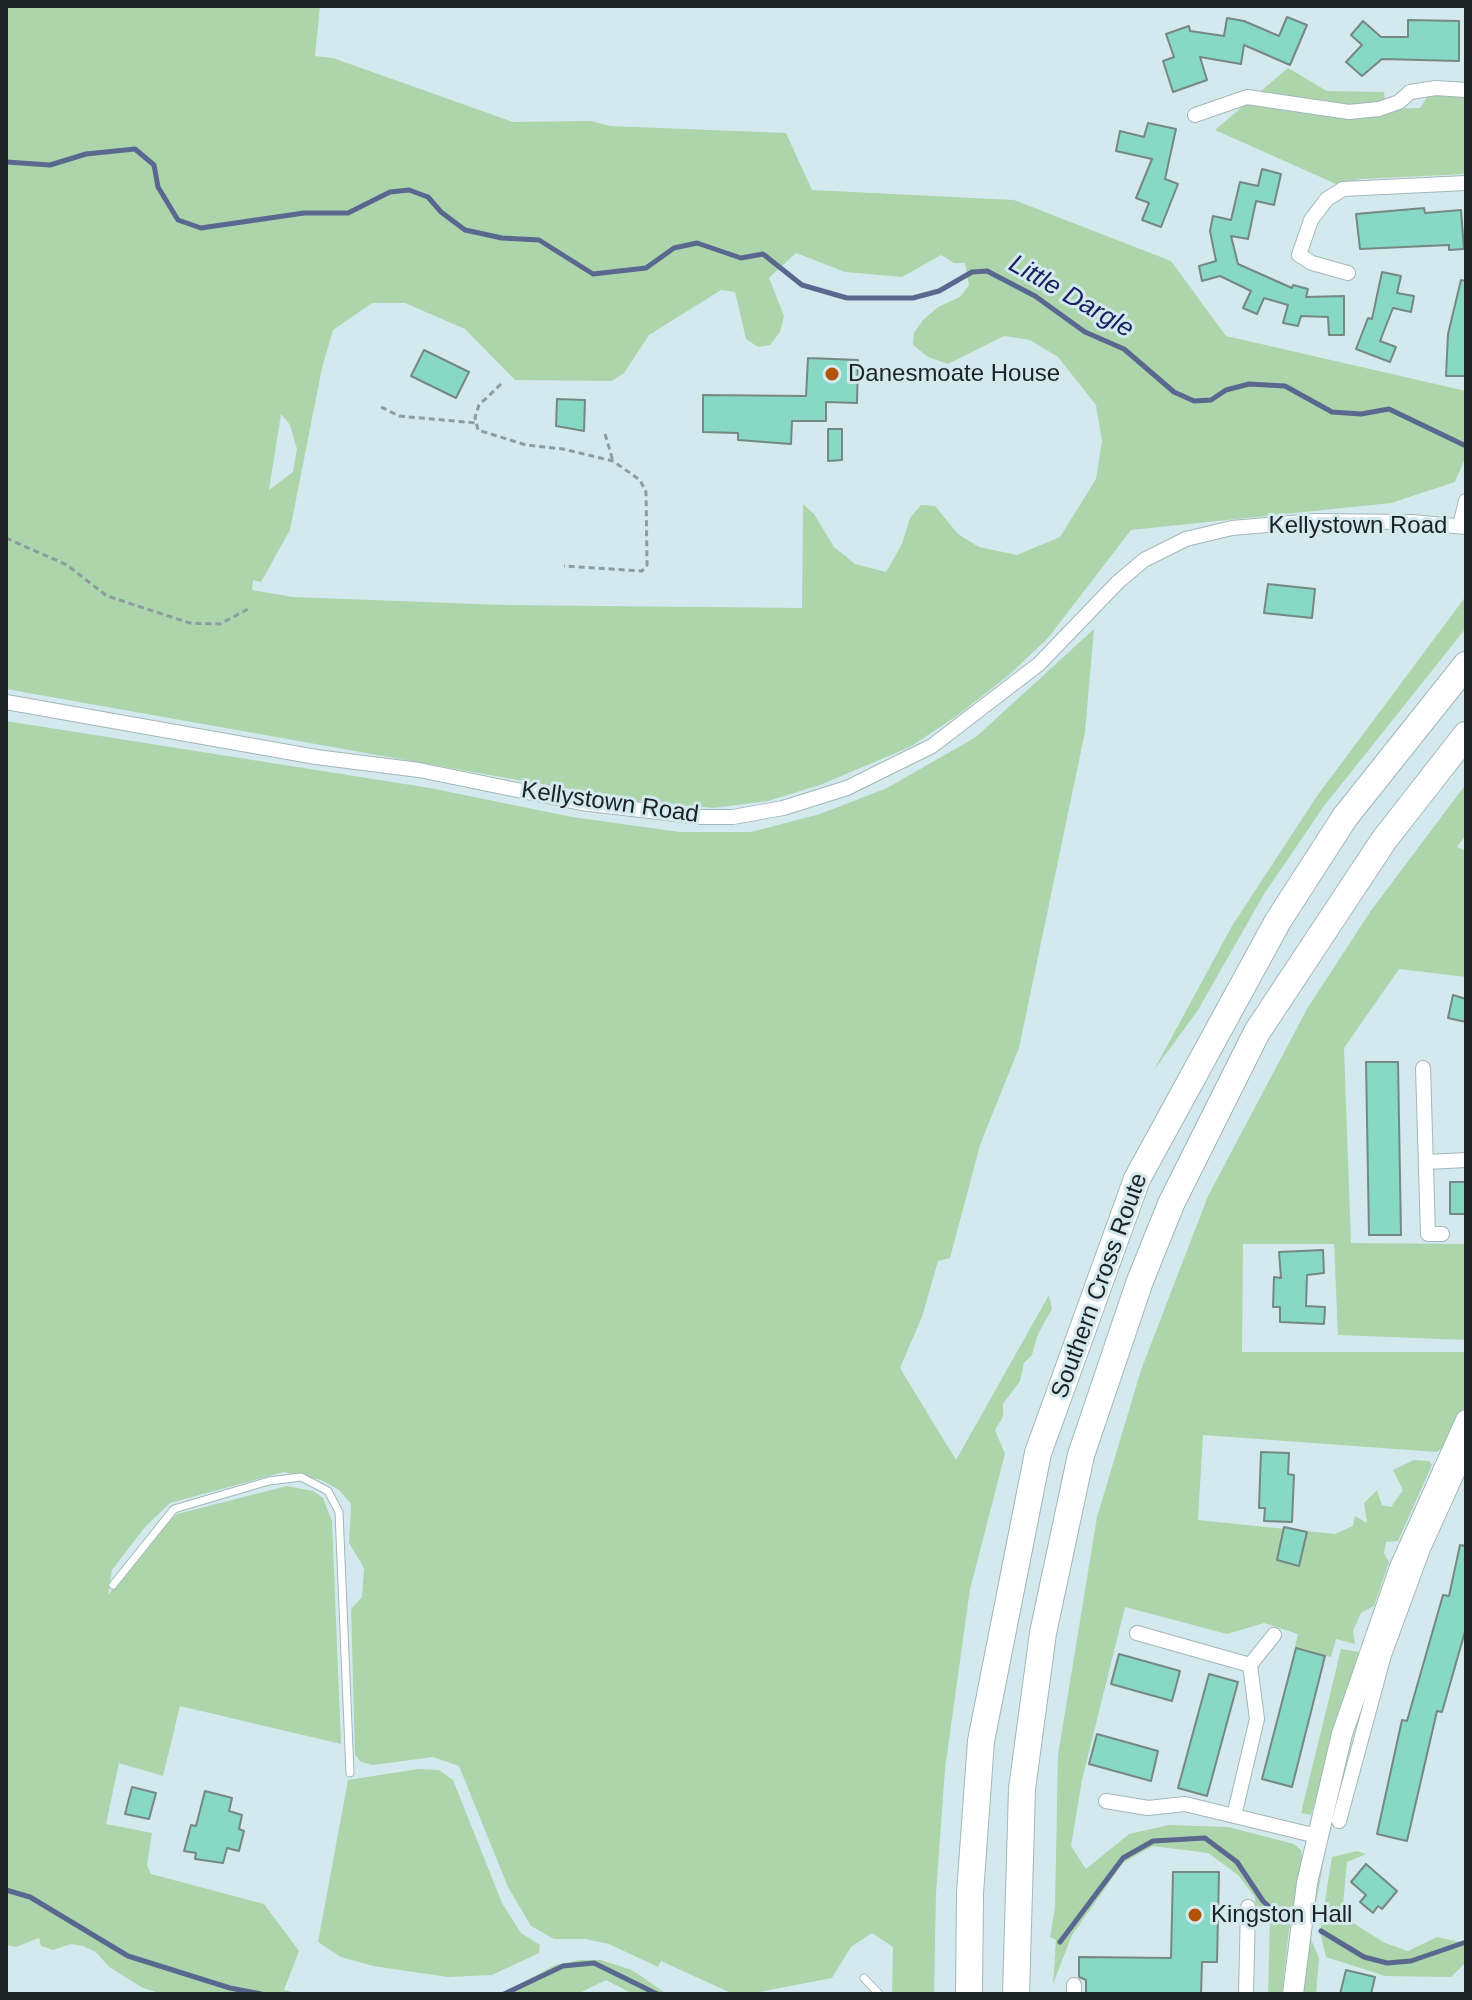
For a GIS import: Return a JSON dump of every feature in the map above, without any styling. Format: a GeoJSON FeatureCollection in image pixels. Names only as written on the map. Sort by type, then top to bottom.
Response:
{"type":"FeatureCollection","features":[{"type":"Feature","properties":{"kind":"highway","name":"Southern Cross Route"},"geometry":{"type":"LineString","coordinates":[[969,1994],[972,1868],[981,1741],[1038,1453],[1137,1179],[1287,908],[1345,817],[1466,665]]}},
{"type":"Feature","properties":{"kind":"highway","name":"Southern Cross Route"},"geometry":{"type":"LineString","coordinates":[[1016,1994],[1022,1789],[1043,1633],[1081,1455],[1140,1281],[1171,1204],[1257,1032],[1384,840],[1466,735]]}},
{"type":"Feature","properties":{"kind":"highway"},"geometry":{"type":"LineString","coordinates":[[954,1994],[955,1901],[972,1868]]}},
{"type":"Feature","properties":{"kind":"street"},"geometry":{"type":"LineString","coordinates":[[1195,115],[1247,97],[1349,112],[1379,109],[1399,102],[1410,92],[1436,88],[1466,90]]}},
{"type":"Feature","properties":{"kind":"street"},"geometry":{"type":"LineString","coordinates":[[1348,273],[1312,263],[1299,255],[1311,220],[1327,199],[1343,189],[1466,183]]}},
{"type":"Feature","properties":{"kind":"street"},"geometry":{"type":"LineString","coordinates":[[1463,526],[1466,501]]}},
{"type":"Feature","properties":{"kind":"street","name":"Kellystown Road"},"geometry":{"type":"LineString","coordinates":[[6,702],[316,757],[419,770],[581,803],[686,816],[733,817],[783,808],[847,788],[932,746],[1039,664],[1144,560],[1186,539],[1232,528],[1314,521],[1463,526]]}},
{"type":"Feature","properties":{"kind":"street"},"geometry":{"type":"LineString","coordinates":[[1423,1068],[1428,1234],[1442,1234]]}},
{"type":"Feature","properties":{"kind":"street"},"geometry":{"type":"LineString","coordinates":[[1426,1162],[1466,1160]]}},
{"type":"Feature","properties":{"kind":"street"},"geometry":{"type":"LineString","coordinates":[[1293,1994],[1300,1922],[1317,1836],[1376,1653],[1466,1420]]}},
{"type":"Feature","properties":{"kind":"street"},"geometry":{"type":"LineString","coordinates":[[1444,1482],[1466,1454]]}},
{"type":"Feature","properties":{"kind":"street"},"geometry":{"type":"LineString","coordinates":[[1137,1633],[1250,1665]]}},
{"type":"Feature","properties":{"kind":"street"},"geometry":{"type":"LineString","coordinates":[[1234,1816],[1257,1719],[1250,1665],[1274,1635]]}},
{"type":"Feature","properties":{"kind":"street"},"geometry":{"type":"LineString","coordinates":[[1339,1821],[1350,1737]]}},
{"type":"Feature","properties":{"kind":"street"},"geometry":{"type":"LineString","coordinates":[[1106,1801],[1148,1808],[1185,1804],[1317,1836]]}},
{"type":"Feature","properties":{"kind":"street"},"geometry":{"type":"LineString","coordinates":[[1246,1994],[1248,1907]]}},
{"type":"Feature","properties":{"kind":"lane"},"geometry":{"type":"LineString","coordinates":[[113,1585],[174,1509],[269,1481],[301,1477],[328,1491],[339,1512],[350,1773]]}},
{"type":"Feature","properties":{"kind":"lane"},"geometry":{"type":"LineString","coordinates":[[864,1978],[879,1994]]}},
{"type":"Feature","properties":{"kind":"path"},"geometry":{"type":"LineString","coordinates":[[501,384],[479,405],[478,430],[503,439],[613,461],[640,480],[646,492],[647,565],[642,571],[564,566]]}},
{"type":"Feature","properties":{"kind":"path"},"geometry":{"type":"LineString","coordinates":[[381,407],[399,416],[476,423]]}},
{"type":"Feature","properties":{"kind":"path"},"geometry":{"type":"LineString","coordinates":[[605,434],[613,461]]}},
{"type":"Feature","properties":{"kind":"path"},"geometry":{"type":"LineString","coordinates":[[6,538],[67,565],[107,596],[175,619],[220,624],[250,608]]}},
{"type":"Feature","properties":{"kind":"green space"},"geometry":{"type":"Polygon","coordinates":[[[6,6],[320,6],[315,56],[333,58],[513,122],[591,121],[610,126],[786,133],[812,190],[1014,200],[1171,261],[1226,336],[1466,391],[1466,456],[1455,482],[1391,503],[1131,530],[1048,638],[1010,674],[958,715],[910,747],[820,785],[768,801],[713,808],[636,801],[6,689],[6,6]],[[796,253],[769,278],[784,316],[780,332],[770,345],[758,347],[746,339],[735,292],[721,290],[649,335],[624,373],[612,381],[515,380],[465,329],[405,303],[372,303],[333,330],[322,368],[290,530],[261,582],[253,580],[252,590],[293,597],[504,605],[802,608],[803,504],[814,514],[834,547],[855,564],[886,572],[902,544],[910,518],[921,505],[935,506],[958,534],[979,547],[1017,555],[1060,537],[1096,479],[1102,441],[1096,405],[1058,357],[1030,340],[1004,336],[948,364],[928,357],[913,345],[914,333],[923,320],[938,307],[960,297],[969,285],[965,263],[954,263],[941,255],[902,277],[845,272],[796,253]],[[281,414],[269,490],[293,472],[297,449],[290,425],[281,414]]]}},
{"type":"Feature","properties":{"kind":"green space"},"geometry":{"type":"Polygon","coordinates":[[[1288,68],[1327,91],[1384,92],[1386,109],[1420,108],[1428,96],[1466,96],[1466,174],[1360,179],[1336,184],[1215,130],[1288,68]]]}},
{"type":"Feature","properties":{"kind":"green space"},"geometry":{"type":"Polygon","coordinates":[[[1466,596],[1466,628],[1324,806],[1264,894],[1198,1010],[1154,1070],[1232,926],[1317,796],[1466,596]]]}},
{"type":"Feature","properties":{"kind":"green space"},"geometry":{"type":"Polygon","coordinates":[[[1094,629],[1085,732],[1019,1048],[980,1145],[950,1258],[938,1261],[922,1317],[900,1368],[956,1460],[1049,1295],[1052,1309],[1038,1334],[1032,1355],[1024,1363],[1020,1381],[1003,1404],[1003,1417],[995,1430],[1005,1454],[970,1589],[945,1769],[936,1893],[934,1994],[892,1994],[893,1947],[872,1933],[851,1947],[832,1978],[754,1993],[731,1993],[661,1961],[658,1967],[609,1944],[585,1939],[554,1939],[531,1926],[508,1887],[459,1766],[433,1757],[373,1765],[361,1762],[355,1755],[351,1609],[362,1597],[364,1568],[349,1543],[351,1504],[339,1490],[321,1480],[284,1472],[170,1503],[145,1527],[112,1570],[108,1595],[153,1537],[177,1514],[287,1486],[313,1491],[323,1498],[332,1521],[341,1744],[180,1706],[163,1776],[119,1763],[106,1824],[152,1833],[147,1865],[151,1874],[264,1904],[299,1951],[284,1990],[300,1994],[162,1994],[143,1988],[109,1967],[96,1952],[83,1946],[71,1944],[53,1950],[41,1946],[39,1938],[16,1947],[6,1945],[6,721],[430,788],[572,817],[680,832],[751,832],[820,814],[887,788],[976,737],[1094,629]]]}},
{"type":"Feature","properties":{"kind":"green space"},"geometry":{"type":"Polygon","coordinates":[[[1466,784],[1466,835],[1457,847],[1466,851],[1466,977],[1399,969],[1344,1048],[1351,1243],[1466,1244],[1466,1340],[1338,1335],[1334,1244],[1243,1244],[1242,1352],[1466,1352],[1466,1404],[1448,1443],[1437,1452],[1203,1435],[1198,1520],[1335,1534],[1353,1526],[1355,1516],[1367,1523],[1364,1503],[1377,1490],[1382,1505],[1391,1507],[1403,1490],[1393,1470],[1414,1460],[1429,1461],[1432,1465],[1398,1541],[1386,1542],[1384,1553],[1389,1562],[1374,1606],[1361,1613],[1353,1631],[1355,1644],[1336,1639],[1331,1657],[1295,1647],[1298,1634],[1264,1623],[1227,1634],[1125,1607],[1082,1780],[1071,1846],[1086,1869],[1129,1834],[1169,1825],[1228,1827],[1294,1844],[1301,1850],[1303,1863],[1289,1930],[1282,1994],[1268,1994],[1270,1920],[1256,1919],[1255,1897],[1238,1875],[1208,1853],[1153,1846],[1123,1863],[1072,1935],[1053,1984],[1056,1940],[1050,1937],[1055,1907],[1058,1755],[1097,1517],[1141,1370],[1208,1196],[1307,1009],[1370,912],[1466,784]]]}},
{"type":"Feature","properties":{"kind":"green space"},"geometry":{"type":"Polygon","coordinates":[[[1341,1649],[1359,1652],[1311,1815],[1301,1813],[1341,1649]]]}},
{"type":"Feature","properties":{"kind":"green space"},"geometry":{"type":"Polygon","coordinates":[[[418,1769],[439,1770],[453,1780],[502,1903],[521,1933],[540,1945],[539,1953],[492,1975],[448,1977],[373,1966],[341,1957],[318,1942],[348,1780],[418,1769]]]}},
{"type":"Feature","properties":{"kind":"green space"},"geometry":{"type":"Polygon","coordinates":[[[1357,1851],[1366,1854],[1347,1862],[1342,1916],[1385,1943],[1408,1951],[1437,1937],[1460,1942],[1466,1939],[1466,1962],[1451,1977],[1385,1976],[1326,1957],[1320,1932],[1332,1857],[1357,1851]]]}},
{"type":"Feature","properties":{"kind":"green space"},"geometry":{"type":"Polygon","coordinates":[[[1324,1859],[1310,1937],[1319,1958],[1316,1994],[1301,1994],[1304,1957],[1320,1866],[1324,1859]]]}},
{"type":"Feature","properties":{"kind":"green space"},"geometry":{"type":"Polygon","coordinates":[[[601,1960],[632,1970],[667,1994],[633,1994],[606,1980],[577,1994],[502,1994],[555,1965],[601,1960]]]}},
{"type":"Feature","properties":{"kind":"building"},"geometry":{"type":"Polygon","coordinates":[[[1287,17],[1307,25],[1290,65],[1244,45],[1241,64],[1200,57],[1207,80],[1173,92],[1163,61],[1174,57],[1166,34],[1189,26],[1190,31],[1224,36],[1227,18],[1244,21],[1279,36],[1287,17]]]}},
{"type":"Feature","properties":{"kind":"building"},"geometry":{"type":"Polygon","coordinates":[[[1408,20],[1459,21],[1459,61],[1382,59],[1362,76],[1346,62],[1362,45],[1351,35],[1363,21],[1381,37],[1408,37],[1408,20]]]}},
{"type":"Feature","properties":{"kind":"building"},"geometry":{"type":"Polygon","coordinates":[[[1148,123],[1176,129],[1165,179],[1178,184],[1161,227],[1142,220],[1149,203],[1136,198],[1152,159],[1116,151],[1120,131],[1144,137],[1148,123]]]}},
{"type":"Feature","properties":{"kind":"building"},"geometry":{"type":"Polygon","coordinates":[[[1262,169],[1281,174],[1274,205],[1256,201],[1248,239],[1231,236],[1238,264],[1292,288],[1293,285],[1308,289],[1306,297],[1344,296],[1344,335],[1329,335],[1328,317],[1301,316],[1298,326],[1283,323],[1288,305],[1264,298],[1257,314],[1243,308],[1251,291],[1220,276],[1202,281],[1199,266],[1216,261],[1210,231],[1213,216],[1231,220],[1240,182],[1258,186],[1262,169]]]}},
{"type":"Feature","properties":{"kind":"building"},"geometry":{"type":"Polygon","coordinates":[[[1424,208],[1425,213],[1461,210],[1464,249],[1449,250],[1449,245],[1360,249],[1356,214],[1424,208]]]}},
{"type":"Feature","properties":{"kind":"building"},"geometry":{"type":"Polygon","coordinates":[[[1382,272],[1401,276],[1397,293],[1414,296],[1411,312],[1393,308],[1380,341],[1396,347],[1390,362],[1356,349],[1368,318],[1372,319],[1382,272]]]}},
{"type":"Feature","properties":{"kind":"building"},"geometry":{"type":"Polygon","coordinates":[[[1461,280],[1466,281],[1466,376],[1446,376],[1448,334],[1461,280]]]}},
{"type":"Feature","properties":{"kind":"building"},"geometry":{"type":"Polygon","coordinates":[[[424,350],[469,372],[456,398],[411,376],[424,350]]]}},
{"type":"Feature","properties":{"kind":"building"},"geometry":{"type":"Polygon","coordinates":[[[808,358],[858,360],[857,403],[826,402],[826,421],[792,421],[791,444],[738,440],[738,433],[703,432],[703,395],[806,396],[808,358]]]}},
{"type":"Feature","properties":{"kind":"building"},"geometry":{"type":"Polygon","coordinates":[[[557,399],[585,400],[584,431],[556,426],[557,399]]]}},
{"type":"Feature","properties":{"kind":"building"},"geometry":{"type":"Polygon","coordinates":[[[828,429],[842,429],[842,460],[828,461],[828,429]]]}},
{"type":"Feature","properties":{"kind":"building"},"geometry":{"type":"Polygon","coordinates":[[[1268,584],[1315,589],[1312,618],[1264,613],[1268,584]]]}},
{"type":"Feature","properties":{"kind":"building"},"geometry":{"type":"Polygon","coordinates":[[[1453,995],[1466,999],[1466,1022],[1448,1018],[1453,995]]]}},
{"type":"Feature","properties":{"kind":"building"},"geometry":{"type":"Polygon","coordinates":[[[1366,1062],[1398,1062],[1401,1235],[1369,1235],[1366,1062]]]}},
{"type":"Feature","properties":{"kind":"building"},"geometry":{"type":"Polygon","coordinates":[[[1450,1182],[1466,1182],[1466,1214],[1450,1214],[1450,1182]]]}},
{"type":"Feature","properties":{"kind":"building"},"geometry":{"type":"Polygon","coordinates":[[[1323,1250],[1324,1273],[1307,1275],[1306,1306],[1325,1307],[1324,1324],[1280,1322],[1280,1307],[1273,1307],[1274,1277],[1281,1278],[1279,1252],[1323,1250]]]}},
{"type":"Feature","properties":{"kind":"building"},"geometry":{"type":"Polygon","coordinates":[[[1261,1452],[1289,1453],[1288,1474],[1294,1475],[1292,1522],[1264,1521],[1265,1508],[1259,1508],[1261,1452]]]}},
{"type":"Feature","properties":{"kind":"building"},"geometry":{"type":"Polygon","coordinates":[[[1284,1527],[1307,1532],[1299,1566],[1277,1560],[1284,1527]]]}},
{"type":"Feature","properties":{"kind":"building"},"geometry":{"type":"Polygon","coordinates":[[[1460,1545],[1466,1546],[1466,1628],[1442,1712],[1437,1711],[1407,1841],[1377,1834],[1402,1720],[1407,1721],[1443,1595],[1449,1596],[1460,1545]]]}},
{"type":"Feature","properties":{"kind":"building"},"geometry":{"type":"Polygon","coordinates":[[[1296,1648],[1325,1656],[1292,1787],[1262,1779],[1296,1648]]]}},
{"type":"Feature","properties":{"kind":"building"},"geometry":{"type":"Polygon","coordinates":[[[1119,1654],[1180,1671],[1172,1701],[1111,1684],[1119,1654]]]}},
{"type":"Feature","properties":{"kind":"building"},"geometry":{"type":"Polygon","coordinates":[[[1209,1674],[1238,1682],[1207,1796],[1178,1788],[1209,1674]]]}},
{"type":"Feature","properties":{"kind":"building"},"geometry":{"type":"Polygon","coordinates":[[[1097,1734],[1158,1751],[1151,1781],[1089,1764],[1097,1734]]]}},
{"type":"Feature","properties":{"kind":"building"},"geometry":{"type":"Polygon","coordinates":[[[132,1787],[156,1793],[149,1819],[125,1814],[132,1787]]]}},
{"type":"Feature","properties":{"kind":"building"},"geometry":{"type":"Polygon","coordinates":[[[205,1791],[232,1798],[229,1811],[242,1815],[239,1829],[244,1831],[239,1851],[227,1848],[223,1863],[195,1859],[196,1853],[184,1851],[191,1825],[196,1826],[205,1791]]]}},
{"type":"Feature","properties":{"kind":"building"},"geometry":{"type":"Polygon","coordinates":[[[1366,1864],[1397,1891],[1382,1909],[1378,1906],[1373,1913],[1360,1902],[1366,1895],[1351,1882],[1366,1864]]]}},
{"type":"Feature","properties":{"kind":"building","name":"Kingston Hall"},"geometry":{"type":"Polygon","coordinates":[[[1173,1872],[1219,1872],[1217,1962],[1202,1962],[1201,1994],[1086,1994],[1086,1980],[1079,1977],[1079,1957],[1171,1958],[1173,1872]]]}},
{"type":"Feature","properties":{"kind":"building"},"geometry":{"type":"Polygon","coordinates":[[[1346,1970],[1375,1977],[1371,1994],[1340,1994],[1346,1970]]]}},
{"type":"Feature","properties":{"kind":"waterway","name":"Little Dargle"},"geometry":{"type":"LineString","coordinates":[[6,162],[50,165],[86,154],[135,149],[154,165],[158,187],[178,220],[201,228],[304,213],[348,213],[390,192],[409,190],[428,197],[441,212],[465,230],[502,238],[539,240],[593,274],[646,268],[674,248],[697,243],[741,258],[763,254],[802,285],[847,298],[913,298],[939,291],[972,272],[987,271],[1035,296],[1085,332],[1124,349],[1174,392],[1194,401],[1211,400],[1226,390],[1249,384],[1285,386],[1332,412],[1361,414],[1389,409],[1466,446]]}},
{"type":"Feature","properties":{"kind":"waterway"},"geometry":{"type":"LineString","coordinates":[[1060,1942],[1123,1858],[1153,1841],[1205,1838],[1237,1862],[1263,1901],[1280,1917]]}},
{"type":"Feature","properties":{"kind":"waterway"},"geometry":{"type":"LineString","coordinates":[[6,1890],[30,1897],[128,1956],[230,1988],[261,1994]]}},
{"type":"Feature","properties":{"kind":"waterway"},"geometry":{"type":"LineString","coordinates":[[1321,1931],[1364,1957],[1387,1963],[1411,1961],[1466,1942]]}},
{"type":"Feature","properties":{"kind":"waterway"},"geometry":{"type":"LineString","coordinates":[[504,1994],[563,1966],[594,1963],[657,1994]]}},
{"type":"Feature","properties":{"kind":"place","name":"Danesmoate House"},"geometry":{"type":"Point","coordinates":[832,374]}},
{"type":"Feature","properties":{"kind":"place","name":"Kingston Hall"},"geometry":{"type":"Point","coordinates":[1195,1915]}}]}
